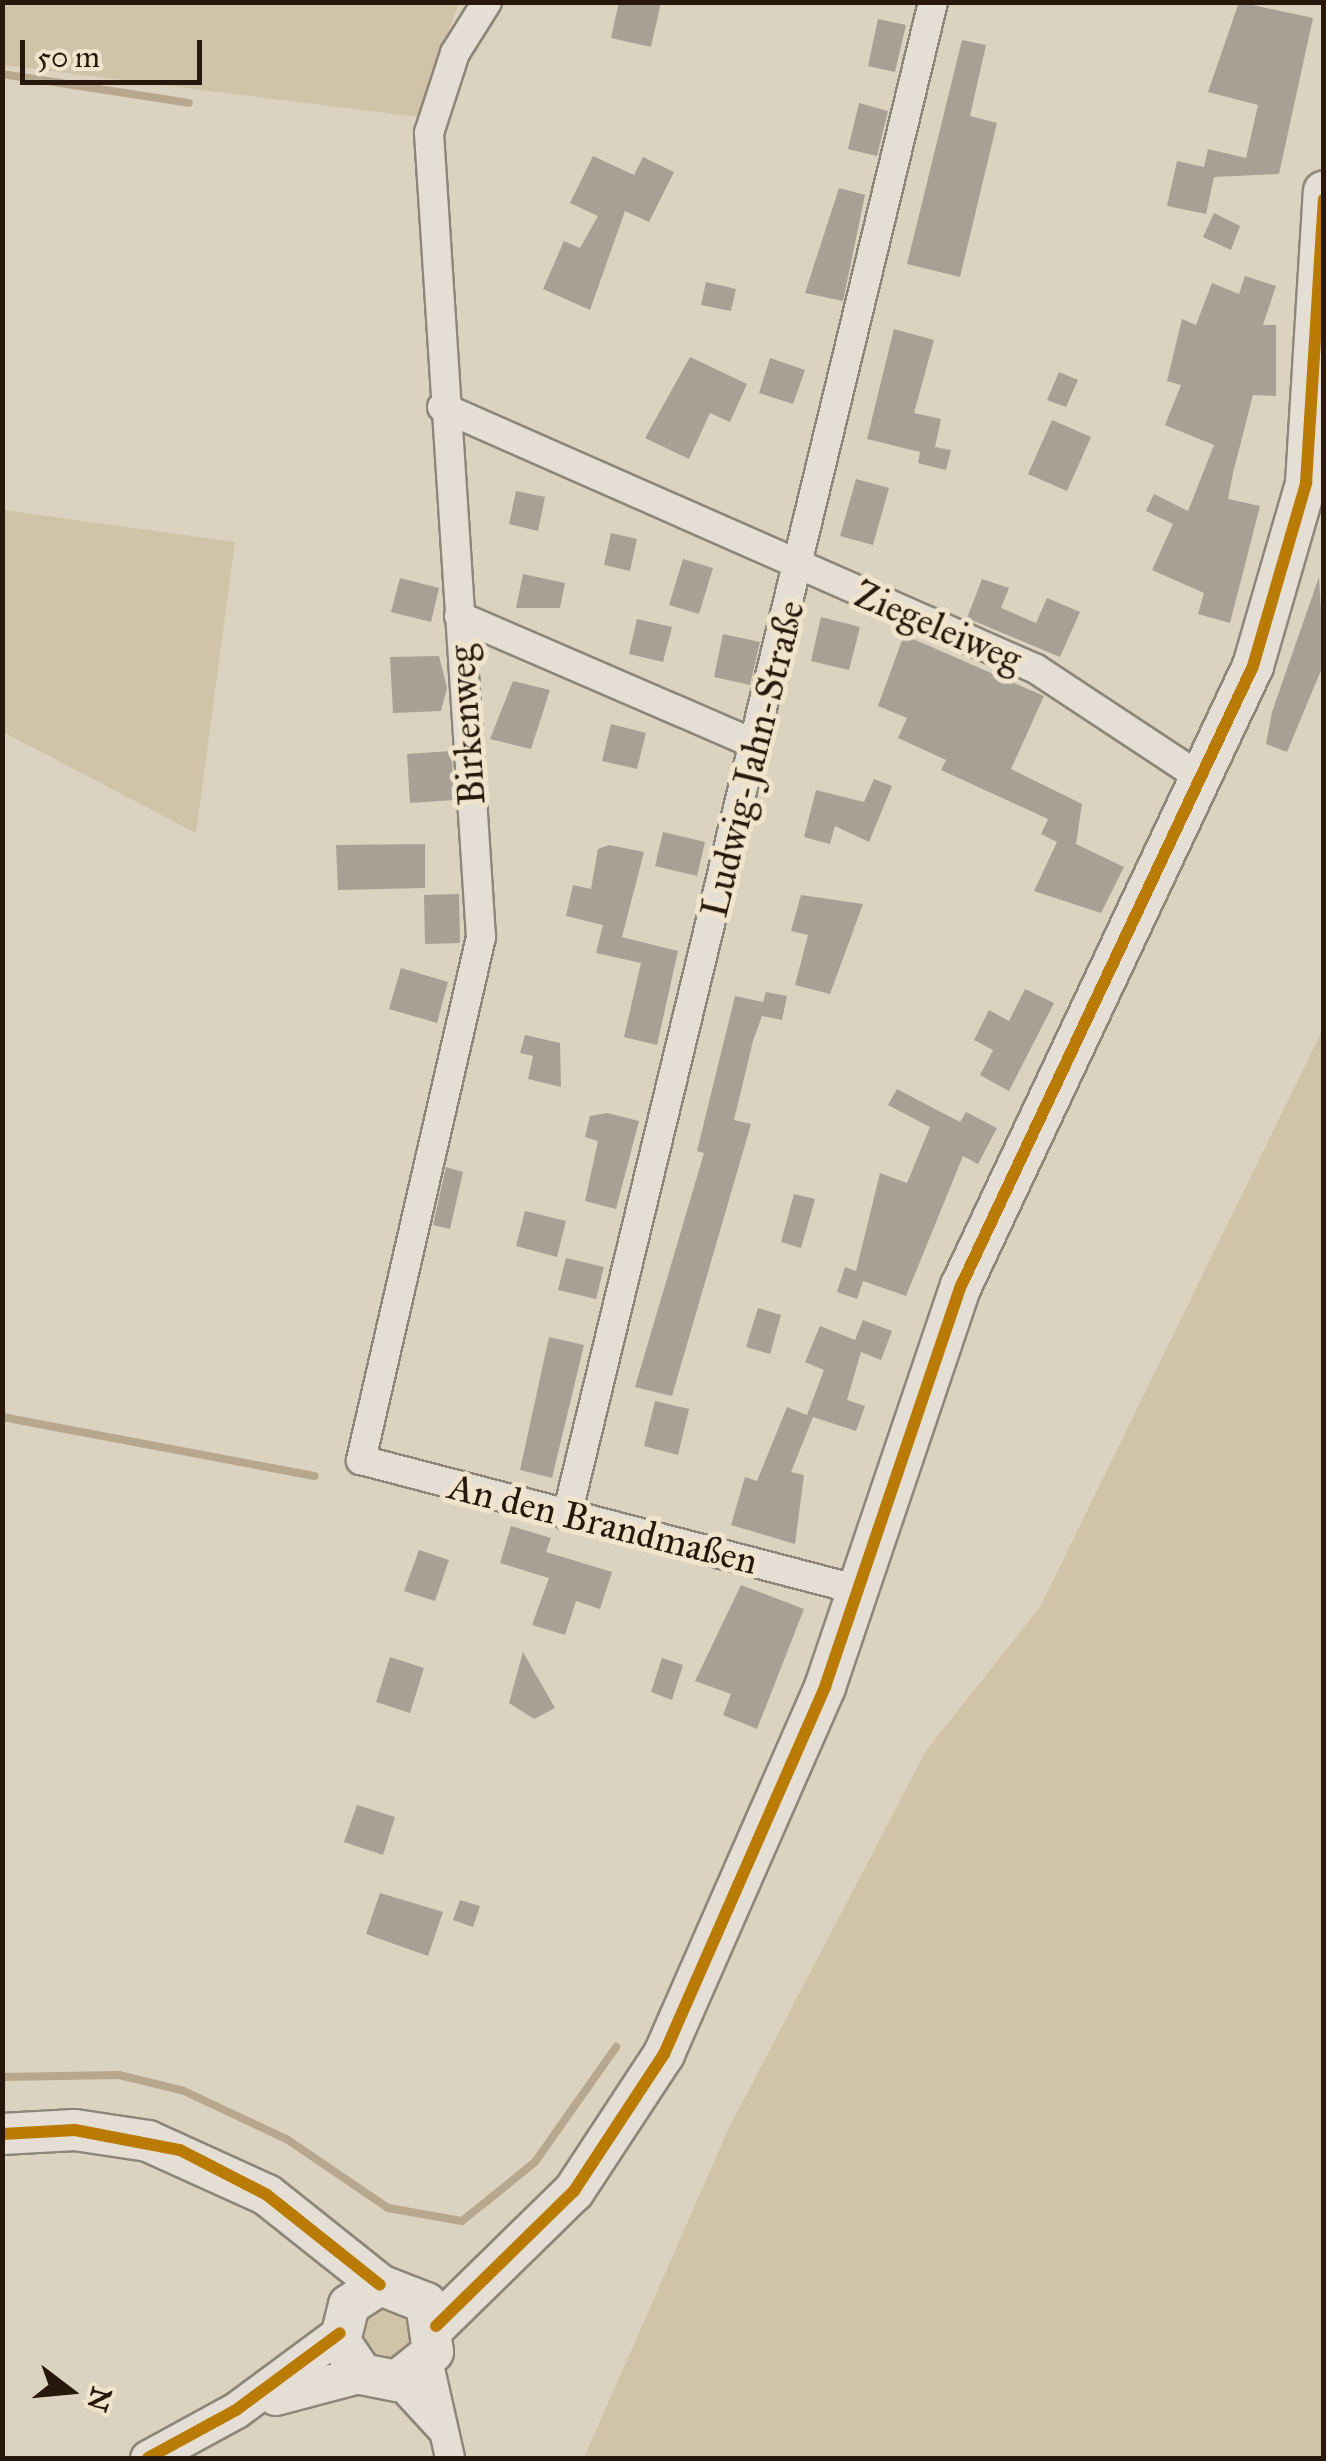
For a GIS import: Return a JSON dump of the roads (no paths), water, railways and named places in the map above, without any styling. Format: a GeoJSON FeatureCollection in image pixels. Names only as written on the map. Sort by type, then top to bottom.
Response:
{"type":"FeatureCollection","features":[{"type":"Feature","properties":{"kind":"main road"},"geometry":{"type":"LineString","coordinates":[[409,2348],[509,2254],[603,2156],[664,2054],[808,1730],[860,1590],[966,1274],[1269,628],[1301,513],[1324,192]]}},
{"type":"Feature","properties":{"kind":"main road"},"geometry":{"type":"LineString","coordinates":[[2,2134],[112,2134],[180,2150],[267,2194],[323,2242],[356,2307],[409,2348]]}},
{"type":"Feature","properties":{"kind":"main road"},"geometry":{"type":"LineString","coordinates":[[356,2307],[409,2348]]}},
{"type":"Feature","properties":{"kind":"street","name":"Birkenweg"},"geometry":{"type":"LineString","coordinates":[[358,1447],[478,974],[429,132],[456,53],[487,2]]}},
{"type":"Feature","properties":{"kind":"street","name":"Ludwig-Jahn-Straße"},"geometry":{"type":"LineString","coordinates":[[568,1515],[800,569],[933,2]]}},
{"type":"Feature","properties":{"kind":"street","name":"Ziegeleiweg"},"geometry":{"type":"LineString","coordinates":[[442,407],[800,569],[1036,669],[1201,778]]}},
{"type":"Feature","properties":{"kind":"street"},"geometry":{"type":"LineString","coordinates":[[459,616],[757,745]]}},
{"type":"Feature","properties":{"kind":"street","name":"An den Brandmaßen"},"geometry":{"type":"LineString","coordinates":[[358,1447],[372,1468],[860,1590]]}},
{"type":"Feature","properties":{"kind":"street"},"geometry":{"type":"LineString","coordinates":[[236,2410],[356,2307]]}},
{"type":"Feature","properties":{"kind":"street"},"geometry":{"type":"LineString","coordinates":[[148,2458],[236,2410],[409,2348],[450,2458]]}},
{"type":"Feature","properties":{"kind":"waterway"},"geometry":{"type":"LineString","coordinates":[[2,74],[189,103]]}},
{"type":"Feature","properties":{"kind":"waterway"},"geometry":{"type":"LineString","coordinates":[[2,1417],[314,1476]]}},
{"type":"Feature","properties":{"kind":"waterway"},"geometry":{"type":"LineString","coordinates":[[2,2077],[119,2075],[184,2091],[288,2140],[388,2208],[462,2221],[535,2162],[616,2047]]}}]}
